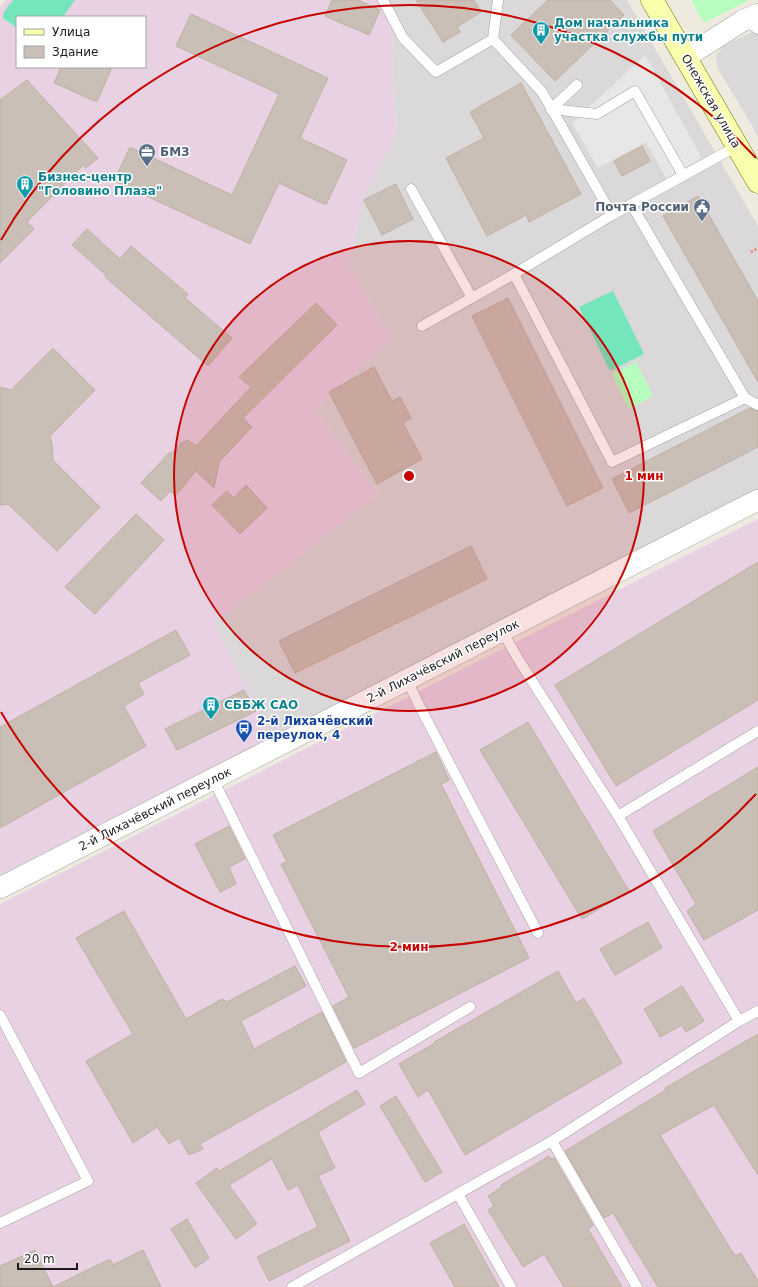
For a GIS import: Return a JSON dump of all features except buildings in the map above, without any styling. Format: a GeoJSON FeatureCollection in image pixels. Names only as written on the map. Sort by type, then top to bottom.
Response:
{"type":"FeatureCollection","features":[{"type":"Feature","properties":{"kind":"main road","name":"Онежская улица"},"geometry":{"type":"LineString","coordinates":[[652,0],[758,182]]}},
{"type":"Feature","properties":{"kind":"street"},"geometry":{"type":"LineString","coordinates":[[686,57],[753,21]]}},
{"type":"Feature","properties":{"kind":"street","name":"2-й Лихачёвский переулок"},"geometry":{"type":"LineString","coordinates":[[0,888],[758,500]]}},
{"type":"Feature","properties":{"kind":"lane"},"geometry":{"type":"LineString","coordinates":[[383,0],[403,38],[436,72],[493,39]]}},
{"type":"Feature","properties":{"kind":"lane"},"geometry":{"type":"LineString","coordinates":[[493,39],[498,0]]}},
{"type":"Feature","properties":{"kind":"lane"},"geometry":{"type":"LineString","coordinates":[[493,39],[542,92],[612,215]]}},
{"type":"Feature","properties":{"kind":"lane"},"geometry":{"type":"LineString","coordinates":[[551,110],[577,85]]}},
{"type":"Feature","properties":{"kind":"lane"},"geometry":{"type":"LineString","coordinates":[[551,110],[597,114],[635,91],[683,175]]}},
{"type":"Feature","properties":{"kind":"lane"},"geometry":{"type":"LineString","coordinates":[[422,326],[514,274],[631,204],[737,146]]}},
{"type":"Feature","properties":{"kind":"lane"},"geometry":{"type":"LineString","coordinates":[[411,189],[472,298]]}},
{"type":"Feature","properties":{"kind":"lane"},"geometry":{"type":"LineString","coordinates":[[631,204],[745,398],[758,405]]}},
{"type":"Feature","properties":{"kind":"lane"},"geometry":{"type":"LineString","coordinates":[[514,274],[612,462],[745,398]]}},
{"type":"Feature","properties":{"kind":"lane"},"geometry":{"type":"LineString","coordinates":[[502,631],[520,662],[618,816],[739,1021]]}},
{"type":"Feature","properties":{"kind":"lane"},"geometry":{"type":"LineString","coordinates":[[407,680],[538,933]]}},
{"type":"Feature","properties":{"kind":"lane"},"geometry":{"type":"LineString","coordinates":[[618,816],[758,731]]}},
{"type":"Feature","properties":{"kind":"lane"},"geometry":{"type":"LineString","coordinates":[[213,779],[359,1072],[470,1007]]}},
{"type":"Feature","properties":{"kind":"lane"},"geometry":{"type":"LineString","coordinates":[[292,1287],[552,1141],[739,1021],[758,1011]]}},
{"type":"Feature","properties":{"kind":"lane"},"geometry":{"type":"LineString","coordinates":[[0,1015],[88,1181],[0,1223]]}},
{"type":"Feature","properties":{"kind":"lane"},"geometry":{"type":"LineString","coordinates":[[552,1141],[637,1287]]}},
{"type":"Feature","properties":{"kind":"lane"},"geometry":{"type":"LineString","coordinates":[[458,1194],[511,1287]]}},
{"type":"Feature","properties":{"kind":"path"},"geometry":{"type":"LineString","coordinates":[[751,252],[758,248]]}},
{"type":"Feature","properties":{"kind":"shaded area"},"geometry":{"type":"Polygon","coordinates":[[[6,0],[378,0],[392,23],[396,135],[363,199],[349,267],[391,339],[314,410],[378,494],[214,623],[272,738],[0,876],[0,7],[6,0]]]}},
{"type":"Feature","properties":{"kind":"shaded area"},"geometry":{"type":"Polygon","coordinates":[[[378,0],[627,0],[758,226],[758,489],[272,738],[213,623],[378,494],[314,410],[391,339],[349,267],[363,199],[396,135],[392,23],[378,0]]]}},
{"type":"Feature","properties":{"kind":"shaded area"},"geometry":{"type":"Polygon","coordinates":[[[758,29],[758,136],[717,67],[716,56],[723,46],[758,29]]]}},
{"type":"Feature","properties":{"kind":"shaded area"},"geometry":{"type":"Polygon","coordinates":[[[645,55],[702,158],[666,178],[646,142],[598,168],[572,123],[645,55]]]}},
{"type":"Feature","properties":{"kind":"shaded area"},"geometry":{"type":"Polygon","coordinates":[[[758,519],[758,1287],[0,1287],[0,904],[758,519]]]}},
{"type":"Feature","properties":{"kind":"green space"},"geometry":{"type":"Polygon","coordinates":[[[13,0],[75,0],[64,16],[16,16],[16,27],[3,18],[4,12],[13,0]]]}},
{"type":"Feature","properties":{"kind":"green space"},"geometry":{"type":"Polygon","coordinates":[[[691,0],[749,0],[704,23],[691,0]]]}},
{"type":"Feature","properties":{"kind":"green space"},"geometry":{"type":"Polygon","coordinates":[[[613,291],[644,354],[610,371],[579,307],[613,291]]]}},
{"type":"Feature","properties":{"kind":"green space"},"geometry":{"type":"Polygon","coordinates":[[[636,362],[653,396],[629,409],[612,374],[636,362]]]}},
{"type":"Feature","properties":{"kind":"place","name":"Дом начальника участка службы пути"},"geometry":{"type":"Point","coordinates":[541,45]}},
{"type":"Feature","properties":{"kind":"place","name":"БМЗ"},"geometry":{"type":"Point","coordinates":[147,167]}},
{"type":"Feature","properties":{"kind":"place","name":"Бизнес-центр \"Головино Плаза\""},"geometry":{"type":"Point","coordinates":[25,199]}},
{"type":"Feature","properties":{"kind":"place","name":"Почта России"},"geometry":{"type":"Point","coordinates":[702,222]}},
{"type":"Feature","properties":{"kind":"place","name":"СББЖ САО"},"geometry":{"type":"Point","coordinates":[211,720]}},
{"type":"Feature","properties":{"kind":"place","name":"2-й Лихачёвский переулок, 4"},"geometry":{"type":"Point","coordinates":[244,743]}}]}
